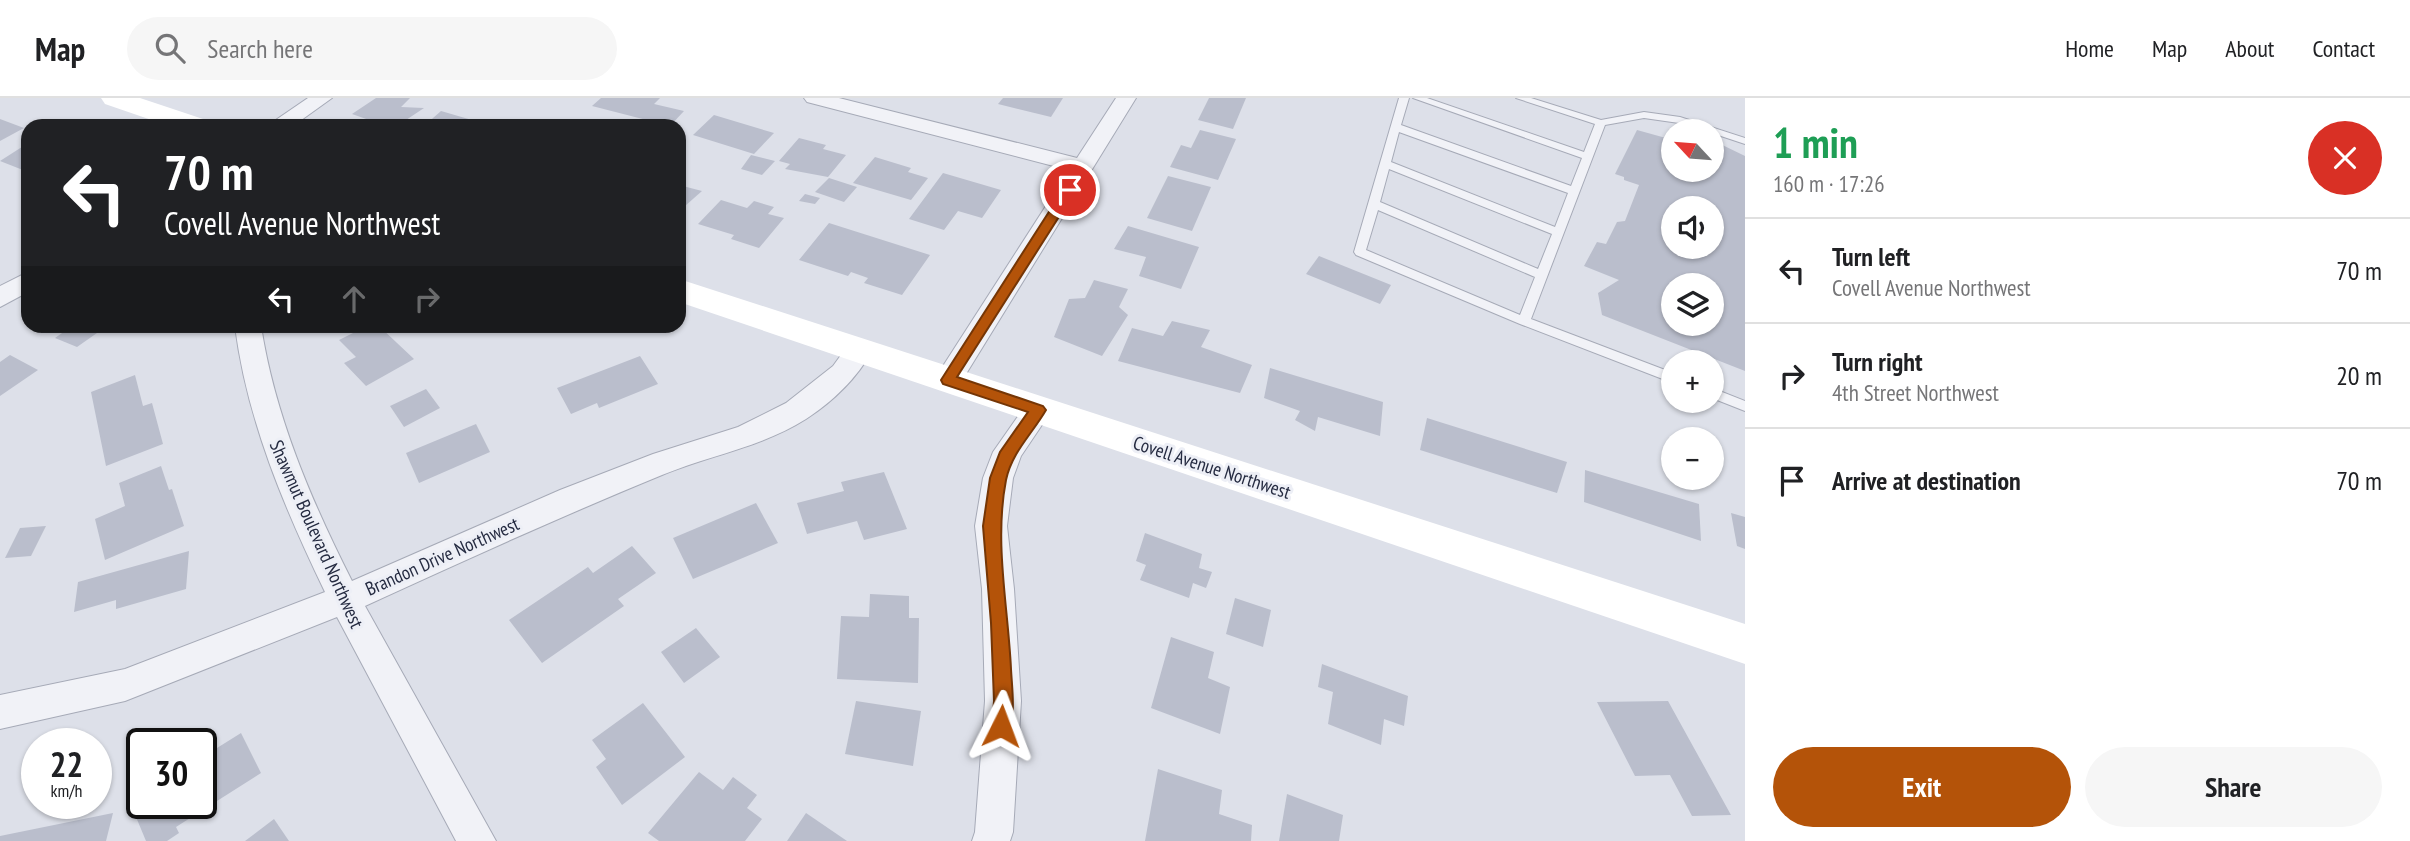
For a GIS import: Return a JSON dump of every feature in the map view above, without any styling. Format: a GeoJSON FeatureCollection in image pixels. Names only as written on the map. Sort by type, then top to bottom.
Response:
{"type":"FeatureCollection","features":[{"type":"Feature","properties":{"kind":"street"},"geometry":{"type":"LineString","coordinates":[[114,98],[176,119]]}},
{"type":"Feature","properties":{"kind":"street"},"geometry":{"type":"LineString","coordinates":[[289,119],[322,98]]}},
{"type":"Feature","properties":{"kind":"street"},"geometry":{"type":"LineString","coordinates":[[814,98],[1084,167]]}},
{"type":"Feature","properties":{"kind":"street"},"geometry":{"type":"LineString","coordinates":[[948,380],[1126,98]]}},
{"type":"Feature","properties":{"kind":"street"},"geometry":{"type":"LineString","coordinates":[[0,298],[21,284]]}},
{"type":"Feature","properties":{"kind":"street","name":"Covell Avenue Northwest"},"geometry":{"type":"LineString","coordinates":[[686,292],[1745,644]]}},
{"type":"Feature","properties":{"kind":"street","name":"Shawmut Boulevard Northwest"},"geometry":{"type":"LineString","coordinates":[[250,333],[272,432],[290,482],[343,600],[477,841]]}},
{"type":"Feature","properties":{"kind":"street","name":"Brandon Drive Northwest"},"geometry":{"type":"LineString","coordinates":[[0,712],[125,685],[343,600],[663,461],[748,435],[796,411],[843,373],[859,351]]}},
{"type":"Feature","properties":{"kind":"street"},"geometry":{"type":"LineString","coordinates":[[991,841],[994,832],[1003,701],[998,589],[991,526],[998,478],[1008,452],[1038,410]]}},
{"type":"Feature","properties":{"kind":"lane"},"geometry":{"type":"LineString","coordinates":[[1404,98],[1360,252],[1524,321],[1661,373]]}},
{"type":"Feature","properties":{"kind":"lane"},"geometry":{"type":"LineString","coordinates":[[1418,98],[1588,158]]}},
{"type":"Feature","properties":{"kind":"lane"},"geometry":{"type":"LineString","coordinates":[[1521,98],[1601,123],[1644,115],[1680,120],[1745,141]]}},
{"type":"Feature","properties":{"kind":"lane"},"geometry":{"type":"LineString","coordinates":[[1524,321],[1601,123]]}},
{"type":"Feature","properties":{"kind":"lane"},"geometry":{"type":"LineString","coordinates":[[1396,127],[1574,191]]}},
{"type":"Feature","properties":{"kind":"lane"},"geometry":{"type":"LineString","coordinates":[[1385,164],[1558,232]]}},
{"type":"Feature","properties":{"kind":"lane"},"geometry":{"type":"LineString","coordinates":[[1374,204],[1542,275]]}},
{"type":"Feature","properties":{"kind":"lane"},"geometry":{"type":"LineString","coordinates":[[1724,398],[1745,406]]}},
{"type":"Feature","properties":{"kind":"building"},"geometry":{"type":"Polygon","coordinates":[[[376,98],[410,98],[401,107],[424,108],[408,119],[366,119],[352,114],[376,98]]]}},
{"type":"Feature","properties":{"kind":"building"},"geometry":{"type":"Polygon","coordinates":[[[601,98],[660,98],[654,104],[684,111],[677,119],[643,119],[592,106],[601,98]]]}},
{"type":"Feature","properties":{"kind":"building"},"geometry":{"type":"Polygon","coordinates":[[[1003,98],[1063,98],[1051,117],[998,104],[1003,98]]]}},
{"type":"Feature","properties":{"kind":"building"},"geometry":{"type":"Polygon","coordinates":[[[1209,98],[1246,98],[1233,129],[1198,120],[1209,98]]]}},
{"type":"Feature","properties":{"kind":"building"},"geometry":{"type":"Polygon","coordinates":[[[441,111],[468,119],[432,119],[441,111]]]}},
{"type":"Feature","properties":{"kind":"building"},"geometry":{"type":"Polygon","coordinates":[[[714,115],[774,133],[754,154],[693,135],[714,115]]]}},
{"type":"Feature","properties":{"kind":"building"},"geometry":{"type":"Polygon","coordinates":[[[0,119],[21,127],[21,130],[0,141],[0,119]]]}},
{"type":"Feature","properties":{"kind":"building"},"geometry":{"type":"Polygon","coordinates":[[[1200,130],[1236,139],[1218,180],[1170,167],[1181,145],[1191,148],[1200,130]]]}},
{"type":"Feature","properties":{"kind":"building"},"geometry":{"type":"Polygon","coordinates":[[[1637,130],[1661,137],[1661,182],[1724,182],[1724,146],[1745,156],[1745,371],[1724,363],[1724,350],[1691,350],[1602,315],[1598,293],[1619,280],[1584,266],[1597,242],[1606,244],[1617,222],[1625,221],[1639,185],[1624,180],[1624,177],[1615,174],[1637,130]]]}},
{"type":"Feature","properties":{"kind":"building"},"geometry":{"type":"Polygon","coordinates":[[[799,138],[826,145],[823,149],[846,155],[828,177],[785,169],[790,164],[779,161],[799,138]]]}},
{"type":"Feature","properties":{"kind":"building"},"geometry":{"type":"Polygon","coordinates":[[[21,148],[21,169],[0,161],[21,148]]]}},
{"type":"Feature","properties":{"kind":"building"},"geometry":{"type":"Polygon","coordinates":[[[751,155],[775,161],[762,175],[741,169],[751,155]]]}},
{"type":"Feature","properties":{"kind":"building"},"geometry":{"type":"Polygon","coordinates":[[[875,157],[911,168],[908,172],[928,178],[911,200],[853,183],[875,157]]]}},
{"type":"Feature","properties":{"kind":"building"},"geometry":{"type":"Polygon","coordinates":[[[943,173],[1001,190],[982,218],[958,211],[944,230],[909,219],[943,173]]]}},
{"type":"Feature","properties":{"kind":"building"},"geometry":{"type":"Polygon","coordinates":[[[1168,176],[1211,187],[1192,231],[1147,218],[1168,176]]]}},
{"type":"Feature","properties":{"kind":"building"},"geometry":{"type":"Polygon","coordinates":[[[829,178],[857,187],[844,202],[815,192],[829,178]]]}},
{"type":"Feature","properties":{"kind":"building"},"geometry":{"type":"Polygon","coordinates":[[[686,187],[702,191],[686,205],[686,187]]]}},
{"type":"Feature","properties":{"kind":"building"},"geometry":{"type":"Polygon","coordinates":[[[805,194],[820,198],[815,204],[799,201],[805,194]]]}},
{"type":"Feature","properties":{"kind":"building"},"geometry":{"type":"Polygon","coordinates":[[[721,200],[747,208],[754,201],[774,207],[768,214],[784,218],[759,248],[731,239],[734,235],[698,224],[721,200]]]}},
{"type":"Feature","properties":{"kind":"building"},"geometry":{"type":"Polygon","coordinates":[[[829,223],[930,255],[902,295],[864,283],[868,278],[851,272],[848,276],[799,260],[829,223]]]}},
{"type":"Feature","properties":{"kind":"building"},"geometry":{"type":"Polygon","coordinates":[[[1128,226],[1199,247],[1181,289],[1139,276],[1146,257],[1114,249],[1128,226]]]}},
{"type":"Feature","properties":{"kind":"building"},"geometry":{"type":"Polygon","coordinates":[[[1319,256],[1391,285],[1380,304],[1306,274],[1319,256]]]}},
{"type":"Feature","properties":{"kind":"building"},"geometry":{"type":"Polygon","coordinates":[[[1094,280],[1128,289],[1119,307],[1128,315],[1102,356],[1054,337],[1069,299],[1085,298],[1094,280]]]}},
{"type":"Feature","properties":{"kind":"building"},"geometry":{"type":"Polygon","coordinates":[[[1172,321],[1210,330],[1201,347],[1252,365],[1240,393],[1118,361],[1132,328],[1163,336],[1172,321]]]}},
{"type":"Feature","properties":{"kind":"building"},"geometry":{"type":"Polygon","coordinates":[[[62,333],[97,333],[77,347],[55,338],[62,333]]]}},
{"type":"Feature","properties":{"kind":"building"},"geometry":{"type":"Polygon","coordinates":[[[353,333],[386,333],[414,359],[366,386],[344,363],[356,357],[339,340],[353,333]]]}},
{"type":"Feature","properties":{"kind":"building"},"geometry":{"type":"Polygon","coordinates":[[[10,355],[38,370],[0,396],[0,362],[10,355]]]}},
{"type":"Feature","properties":{"kind":"building"},"geometry":{"type":"Polygon","coordinates":[[[640,356],[658,384],[599,408],[597,403],[571,414],[557,388],[640,356]]]}},
{"type":"Feature","properties":{"kind":"building"},"geometry":{"type":"Polygon","coordinates":[[[1270,368],[1383,402],[1380,436],[1318,417],[1315,431],[1295,420],[1300,411],[1264,398],[1270,368]]]}},
{"type":"Feature","properties":{"kind":"building"},"geometry":{"type":"Polygon","coordinates":[[[135,375],[143,406],[152,403],[163,444],[106,466],[91,392],[135,375]]]}},
{"type":"Feature","properties":{"kind":"building"},"geometry":{"type":"Polygon","coordinates":[[[426,389],[440,408],[404,427],[390,406],[426,389]]]}},
{"type":"Feature","properties":{"kind":"building"},"geometry":{"type":"Polygon","coordinates":[[[1427,418],[1567,462],[1557,493],[1420,450],[1427,418]]]}},
{"type":"Feature","properties":{"kind":"building"},"geometry":{"type":"Polygon","coordinates":[[[476,424],[490,452],[419,483],[406,453],[476,424]]]}},
{"type":"Feature","properties":{"kind":"building"},"geometry":{"type":"Polygon","coordinates":[[[161,466],[184,526],[105,560],[95,519],[125,506],[119,483],[161,466]]]}},
{"type":"Feature","properties":{"kind":"building"},"geometry":{"type":"Polygon","coordinates":[[[1585,470],[1699,504],[1701,541],[1584,502],[1585,470]]]}},
{"type":"Feature","properties":{"kind":"building"},"geometry":{"type":"Polygon","coordinates":[[[884,472],[907,529],[864,540],[857,521],[807,534],[797,503],[844,491],[841,482],[884,472]]]}},
{"type":"Feature","properties":{"kind":"building"},"geometry":{"type":"Polygon","coordinates":[[[756,503],[778,543],[693,579],[673,538],[756,503]]]}},
{"type":"Feature","properties":{"kind":"building"},"geometry":{"type":"Polygon","coordinates":[[[1731,513],[1745,517],[1745,549],[1737,546],[1731,513]]]}},
{"type":"Feature","properties":{"kind":"building"},"geometry":{"type":"Polygon","coordinates":[[[46,526],[31,556],[5,558],[20,528],[46,526]]]}},
{"type":"Feature","properties":{"kind":"building"},"geometry":{"type":"Polygon","coordinates":[[[1145,533],[1202,554],[1199,568],[1212,572],[1206,588],[1193,583],[1189,598],[1140,580],[1146,565],[1136,561],[1145,533]]]}},
{"type":"Feature","properties":{"kind":"building"},"geometry":{"type":"Polygon","coordinates":[[[632,546],[656,573],[618,599],[624,606],[542,663],[509,620],[588,567],[593,573],[632,546]]]}},
{"type":"Feature","properties":{"kind":"building"},"geometry":{"type":"Polygon","coordinates":[[[189,551],[186,589],[116,609],[116,600],[74,612],[78,582],[189,551]]]}},
{"type":"Feature","properties":{"kind":"building"},"geometry":{"type":"Polygon","coordinates":[[[870,594],[909,596],[909,618],[919,618],[918,683],[837,679],[841,616],[869,617],[870,594]]]}},
{"type":"Feature","properties":{"kind":"building"},"geometry":{"type":"Polygon","coordinates":[[[1235,598],[1271,610],[1263,647],[1226,634],[1235,598]]]}},
{"type":"Feature","properties":{"kind":"building"},"geometry":{"type":"Polygon","coordinates":[[[696,628],[720,657],[684,683],[661,652],[696,628]]]}},
{"type":"Feature","properties":{"kind":"building"},"geometry":{"type":"Polygon","coordinates":[[[1171,637],[1214,652],[1208,678],[1230,687],[1220,734],[1151,708],[1171,637]]]}},
{"type":"Feature","properties":{"kind":"building"},"geometry":{"type":"Polygon","coordinates":[[[1322,664],[1408,696],[1404,726],[1384,719],[1381,745],[1328,724],[1333,692],[1318,687],[1322,664]]]}},
{"type":"Feature","properties":{"kind":"building"},"geometry":{"type":"Polygon","coordinates":[[[856,701],[921,711],[913,766],[845,754],[856,701]]]}},
{"type":"Feature","properties":{"kind":"building"},"geometry":{"type":"Polygon","coordinates":[[[1668,701],[1731,815],[1692,816],[1670,775],[1635,776],[1597,702],[1668,701]]]}},
{"type":"Feature","properties":{"kind":"building"},"geometry":{"type":"Polygon","coordinates":[[[643,703],[685,757],[622,805],[596,767],[606,759],[592,740],[643,703]]]}},
{"type":"Feature","properties":{"kind":"building"},"geometry":{"type":"Polygon","coordinates":[[[241,733],[261,773],[217,801],[217,748],[241,733]]]}},
{"type":"Feature","properties":{"kind":"building"},"geometry":{"type":"Polygon","coordinates":[[[1158,769],[1222,790],[1219,814],[1252,825],[1251,841],[1145,841],[1158,769]]]}},
{"type":"Feature","properties":{"kind":"building"},"geometry":{"type":"Polygon","coordinates":[[[699,772],[723,790],[733,777],[757,795],[747,808],[762,819],[745,841],[659,841],[648,833],[699,772]]]}},
{"type":"Feature","properties":{"kind":"building"},"geometry":{"type":"Polygon","coordinates":[[[1287,794],[1343,815],[1339,841],[1279,841],[1287,794]]]}},
{"type":"Feature","properties":{"kind":"building"},"geometry":{"type":"Polygon","coordinates":[[[806,813],[847,841],[787,841],[806,813]]]}},
{"type":"Feature","properties":{"kind":"building"},"geometry":{"type":"Polygon","coordinates":[[[84,819],[112,819],[106,841],[0,841],[0,836],[84,819]]]}},
{"type":"Feature","properties":{"kind":"building"},"geometry":{"type":"Polygon","coordinates":[[[137,819],[189,819],[176,827],[179,833],[167,841],[146,841],[137,819]]]}},
{"type":"Feature","properties":{"kind":"building"},"geometry":{"type":"Polygon","coordinates":[[[274,819],[289,841],[245,841],[274,819]]]}},
{"type":"Feature","properties":{"kind":"route"},"geometry":{"type":"LineString","coordinates":[[1001,726],[1003,701],[1000,623],[991,526],[998,478],[1008,452],[1038,410],[948,380],[1070,190]]}}]}
